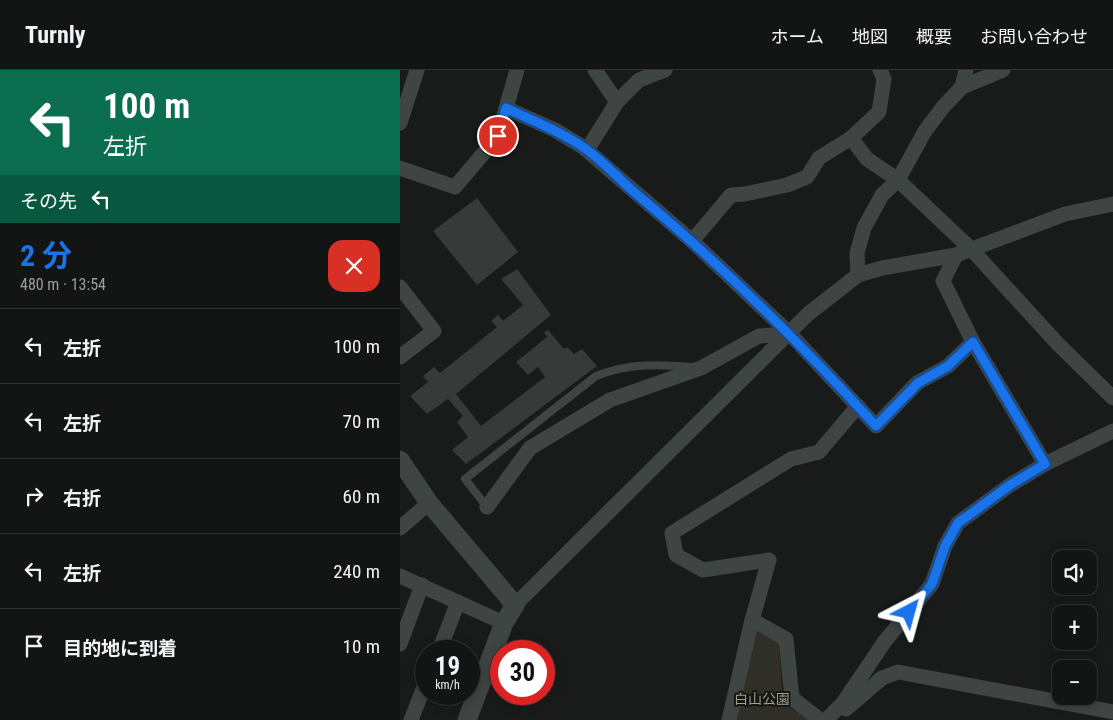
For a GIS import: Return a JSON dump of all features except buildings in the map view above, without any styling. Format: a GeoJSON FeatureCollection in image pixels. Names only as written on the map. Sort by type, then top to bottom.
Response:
{"type":"FeatureCollection","features":[{"type":"Feature","properties":{"kind":"street"},"geometry":{"type":"LineString","coordinates":[[400,123],[417,70]]}},
{"type":"Feature","properties":{"kind":"street"},"geometry":{"type":"LineString","coordinates":[[400,168],[455,187],[498,136],[517,70]]}},
{"type":"Feature","properties":{"kind":"street"},"geometry":{"type":"LineString","coordinates":[[595,70],[617,102]]}},
{"type":"Feature","properties":{"kind":"street"},"geometry":{"type":"LineString","coordinates":[[586,150],[617,102],[639,80],[665,70]]}},
{"type":"Feature","properties":{"kind":"street"},"geometry":{"type":"LineString","coordinates":[[692,241],[731,195],[745,194],[798,182],[807,177],[819,158],[852,138],[879,112],[884,79],[880,70]]}},
{"type":"Feature","properties":{"kind":"street"},"geometry":{"type":"LineString","coordinates":[[962,88],[966,70]]}},
{"type":"Feature","properties":{"kind":"street"},"geometry":{"type":"LineString","coordinates":[[858,275],[858,253],[864,228],[882,195],[898,180],[925,131],[943,107],[962,88],[1003,70]]}},
{"type":"Feature","properties":{"kind":"street"},"geometry":{"type":"LineString","coordinates":[[506,108],[555,130],[586,150],[692,241],[790,334],[876,426],[918,383],[948,366],[973,342]]}},
{"type":"Feature","properties":{"kind":"street"},"geometry":{"type":"LineString","coordinates":[[852,138],[867,159],[898,180],[972,250],[1057,343],[1113,398]]}},
{"type":"Feature","properties":{"kind":"street"},"geometry":{"type":"LineString","coordinates":[[467,720],[504,623],[516,605],[808,314],[858,275],[882,268],[956,255],[1065,214],[1113,204]]}},
{"type":"Feature","properties":{"kind":"street"},"geometry":{"type":"LineString","coordinates":[[956,255],[943,281],[973,342],[1045,464]]}},
{"type":"Feature","properties":{"kind":"street"},"geometry":{"type":"LineString","coordinates":[[400,287],[434,331],[400,357]]}},
{"type":"Feature","properties":{"kind":"street"},"geometry":{"type":"LineString","coordinates":[[487,506],[530,448],[610,400],[701,368],[759,336],[790,334]]}},
{"type":"Feature","properties":{"kind":"street"},"geometry":{"type":"LineString","coordinates":[[729,720],[768,560],[703,570],[676,555],[672,534],[791,459],[819,452],[858,406]]}},
{"type":"Feature","properties":{"kind":"street"},"geometry":{"type":"LineString","coordinates":[[827,720],[843,703],[885,641],[932,584],[945,546],[958,523],[1010,485],[1045,464],[1113,431]]}},
{"type":"Feature","properties":{"kind":"street"},"geometry":{"type":"LineString","coordinates":[[400,460],[430,503],[516,605]]}},
{"type":"Feature","properties":{"kind":"street"},"geometry":{"type":"LineString","coordinates":[[400,528],[430,503]]}},
{"type":"Feature","properties":{"kind":"street"},"geometry":{"type":"LineString","coordinates":[[400,576],[504,623]]}},
{"type":"Feature","properties":{"kind":"street"},"geometry":{"type":"LineString","coordinates":[[400,644],[422,585]]}},
{"type":"Feature","properties":{"kind":"street"},"geometry":{"type":"LineString","coordinates":[[443,640],[458,602]]}},
{"type":"Feature","properties":{"kind":"street"},"geometry":{"type":"LineString","coordinates":[[752,620],[786,640],[792,698],[820,720]]}},
{"type":"Feature","properties":{"kind":"street"},"geometry":{"type":"LineString","coordinates":[[827,720],[882,678],[898,672],[1113,712]]}},
{"type":"Feature","properties":{"kind":"street"},"geometry":{"type":"LineString","coordinates":[[844,720],[865,692]]}},
{"type":"Feature","properties":{"kind":"street"},"geometry":{"type":"LineString","coordinates":[[411,720],[417,705]]}},
{"type":"Feature","properties":{"kind":"lane"},"geometry":{"type":"LineString","coordinates":[[487,506],[465,479],[596,376],[618,368],[655,363],[701,368]]}},
{"type":"Feature","properties":{"kind":"lane"},"geometry":{"type":"LineString","coordinates":[[520,436],[530,448]]}},
{"type":"Feature","properties":{"kind":"green space","name":"白山公園"},"geometry":{"type":"Polygon","coordinates":[[[757,632],[779,643],[783,702],[808,720],[736,720],[757,632]]]}},
{"type":"Feature","properties":{"kind":"route"},"geometry":{"type":"LineString","coordinates":[[498,136],[506,108],[555,130],[583,147],[692,241],[748,294],[790,334],[876,426],[918,383],[948,366],[973,342],[1045,464],[1010,485],[958,523],[945,546],[932,584],[909,612]]}}]}
